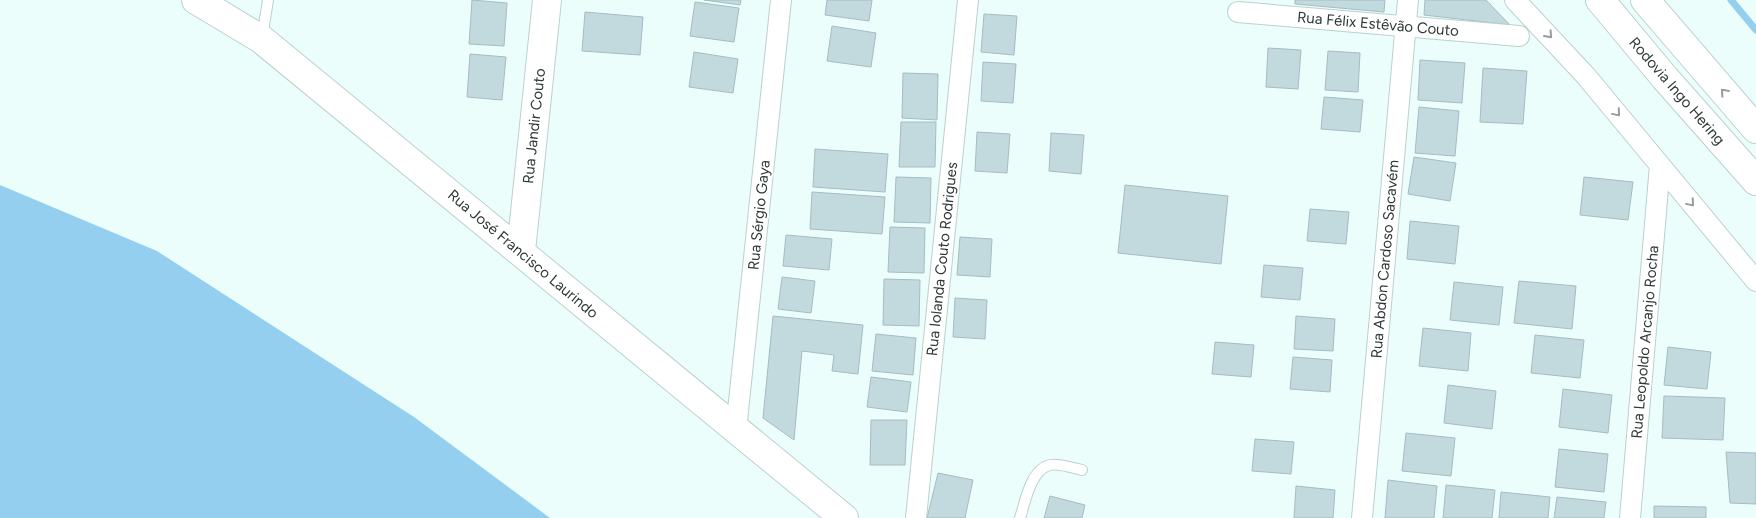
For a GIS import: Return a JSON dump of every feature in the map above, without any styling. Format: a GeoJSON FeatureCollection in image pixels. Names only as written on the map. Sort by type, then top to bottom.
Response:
{"type":"FeatureCollection","features":[{"type":"Feature","properties":{"kind":"main road","name":"Rua José Francisco Laurindo"},"geometry":{"type":"LineString","coordinates":[[196,0],[262,39],[844,518]]}},
{"type":"Feature","properties":{"kind":"main road","name":"Rua Jandir Couto"},"geometry":{"type":"LineString","coordinates":[[521,251],[547,0]]}},
{"type":"Feature","properties":{"kind":"main road","name":"Rodovia Ingo Hering"},"geometry":{"type":"LineString","coordinates":[[1600,0],[1665,78],[1756,181]]}},
{"type":"Feature","properties":{"kind":"main road"},"geometry":{"type":"LineString","coordinates":[[1645,0],[1756,129]]}},
{"type":"Feature","properties":{"kind":"street","name":"Rua Sérgio Gaya"},"geometry":{"type":"LineString","coordinates":[[736,430],[781,0]]}},
{"type":"Feature","properties":{"kind":"street","name":"Rua Iolanda Couto Rodrigues"},"geometry":{"type":"LineString","coordinates":[[916,518],[968,0]]}},
{"type":"Feature","properties":{"kind":"street","name":"Rua Abdon Cardoso Sacavém"},"geometry":{"type":"LineString","coordinates":[[1362,518],[1408,0]]}},
{"type":"Feature","properties":{"kind":"street"},"geometry":{"type":"LineString","coordinates":[[1516,0],[1586,76],[1756,281]]}},
{"type":"Feature","properties":{"kind":"street","name":"Rua Félix Estêvão Couto"},"geometry":{"type":"LineString","coordinates":[[1238,12],[1519,36]]}},
{"type":"Feature","properties":{"kind":"street","name":"Rua Leopoldo Arcanjo Rocha"},"geometry":{"type":"LineString","coordinates":[[1630,518],[1660,166]]}},
{"type":"Feature","properties":{"kind":"lane"},"geometry":{"type":"LineString","coordinates":[[262,39],[268,0]]}},
{"type":"Feature","properties":{"kind":"lane"},"geometry":{"type":"LineString","coordinates":[[1020,518],[1029,488],[1040,469],[1052,464],[1082,470]]}},
{"type":"Feature","properties":{"kind":"water"},"geometry":{"type":"Polygon","coordinates":[[[0,185],[157,251],[414,417],[550,518],[0,518],[0,185]]]}},
{"type":"Feature","properties":{"kind":"building"},"geometry":{"type":"Polygon","coordinates":[[[472,0],[507,3],[504,46],[469,44],[472,0]]]}},
{"type":"Feature","properties":{"kind":"building"},"geometry":{"type":"Polygon","coordinates":[[[704,0],[741,0],[740,5],[704,0]]]}},
{"type":"Feature","properties":{"kind":"building"},"geometry":{"type":"Polygon","coordinates":[[[827,0],[872,0],[869,21],[825,15],[827,0]]]}},
{"type":"Feature","properties":{"kind":"building"},"geometry":{"type":"Polygon","coordinates":[[[1295,0],[1385,0],[1384,12],[1295,4],[1295,0]]]}},
{"type":"Feature","properties":{"kind":"building"},"geometry":{"type":"Polygon","coordinates":[[[1425,0],[1486,0],[1510,25],[1424,15],[1425,0]]]}},
{"type":"Feature","properties":{"kind":"building"},"geometry":{"type":"Polygon","coordinates":[[[695,2],[739,8],[734,42],[690,36],[695,2]]]}},
{"type":"Feature","properties":{"kind":"building"},"geometry":{"type":"Polygon","coordinates":[[[585,12],[643,17],[640,55],[582,51],[585,12]]]}},
{"type":"Feature","properties":{"kind":"building"},"geometry":{"type":"Polygon","coordinates":[[[984,14],[1017,16],[1014,55],[981,52],[984,14]]]}},
{"type":"Feature","properties":{"kind":"building"},"geometry":{"type":"Polygon","coordinates":[[[832,26],[876,33],[871,67],[827,61],[832,26]]]}},
{"type":"Feature","properties":{"kind":"building"},"geometry":{"type":"Polygon","coordinates":[[[1268,48],[1301,50],[1298,89],[1266,87],[1268,48]]]}},
{"type":"Feature","properties":{"kind":"building"},"geometry":{"type":"Polygon","coordinates":[[[1328,51],[1360,53],[1358,92],[1325,90],[1328,51]]]}},
{"type":"Feature","properties":{"kind":"building"},"geometry":{"type":"Polygon","coordinates":[[[694,52],[738,59],[733,93],[689,87],[694,52]]]}},
{"type":"Feature","properties":{"kind":"building"},"geometry":{"type":"Polygon","coordinates":[[[470,54],[506,57],[502,100],[467,97],[470,54]]]}},
{"type":"Feature","properties":{"kind":"building"},"geometry":{"type":"Polygon","coordinates":[[[1420,60],[1465,63],[1462,103],[1418,100],[1420,60]]]}},
{"type":"Feature","properties":{"kind":"building"},"geometry":{"type":"Polygon","coordinates":[[[983,62],[1016,64],[1013,103],[981,101],[983,62]]]}},
{"type":"Feature","properties":{"kind":"building"},"geometry":{"type":"Polygon","coordinates":[[[1483,68],[1527,71],[1523,124],[1480,122],[1483,68]]]}},
{"type":"Feature","properties":{"kind":"building"},"geometry":{"type":"Polygon","coordinates":[[[903,73],[938,74],[937,120],[902,118],[903,73]]]}},
{"type":"Feature","properties":{"kind":"building"},"geometry":{"type":"Polygon","coordinates":[[[1324,97],[1363,100],[1360,132],[1321,129],[1324,97]]]}},
{"type":"Feature","properties":{"kind":"building"},"geometry":{"type":"Polygon","coordinates":[[[1419,107],[1459,111],[1455,156],[1415,153],[1419,107]]]}},
{"type":"Feature","properties":{"kind":"building"},"geometry":{"type":"Polygon","coordinates":[[[901,122],[936,122],[935,167],[899,167],[901,122]]]}},
{"type":"Feature","properties":{"kind":"building"},"geometry":{"type":"Polygon","coordinates":[[[977,132],[1010,134],[1007,173],[975,171],[977,132]]]}},
{"type":"Feature","properties":{"kind":"building"},"geometry":{"type":"Polygon","coordinates":[[[1051,133],[1084,135],[1081,174],[1049,171],[1051,133]]]}},
{"type":"Feature","properties":{"kind":"building"},"geometry":{"type":"Polygon","coordinates":[[[815,149],[888,154],[885,192],[813,187],[815,149]]]}},
{"type":"Feature","properties":{"kind":"building"},"geometry":{"type":"Polygon","coordinates":[[[1414,157],[1456,163],[1450,201],[1408,194],[1414,157]]]}},
{"type":"Feature","properties":{"kind":"building"},"geometry":{"type":"Polygon","coordinates":[[[896,177],[931,178],[930,223],[894,222],[896,177]]]}},
{"type":"Feature","properties":{"kind":"building"},"geometry":{"type":"Polygon","coordinates":[[[1584,177],[1633,182],[1628,220],[1580,215],[1584,177]]]}},
{"type":"Feature","properties":{"kind":"building"},"geometry":{"type":"Polygon","coordinates":[[[1125,185],[1228,196],[1221,264],[1118,253],[1125,185]]]}},
{"type":"Feature","properties":{"kind":"building"},"geometry":{"type":"Polygon","coordinates":[[[812,192],[885,197],[882,234],[810,229],[812,192]]]}},
{"type":"Feature","properties":{"kind":"building"},"geometry":{"type":"Polygon","coordinates":[[[1310,209],[1349,212],[1346,244],[1307,241],[1310,209]]]}},
{"type":"Feature","properties":{"kind":"building"},"geometry":{"type":"Polygon","coordinates":[[[1410,221],[1459,226],[1455,264],[1407,259],[1410,221]]]}},
{"type":"Feature","properties":{"kind":"building"},"geometry":{"type":"Polygon","coordinates":[[[890,227],[925,228],[924,273],[888,272],[890,227]]]}},
{"type":"Feature","properties":{"kind":"building"},"geometry":{"type":"Polygon","coordinates":[[[786,235],[832,239],[829,270],[783,266],[786,235]]]}},
{"type":"Feature","properties":{"kind":"building"},"geometry":{"type":"Polygon","coordinates":[[[960,237],[992,239],[990,277],[957,275],[960,237]]]}},
{"type":"Feature","properties":{"kind":"building"},"geometry":{"type":"Polygon","coordinates":[[[1264,265],[1303,268],[1300,300],[1261,297],[1264,265]]]}},
{"type":"Feature","properties":{"kind":"building"},"geometry":{"type":"Polygon","coordinates":[[[782,277],[815,281],[811,313],[778,309],[782,277]]]}},
{"type":"Feature","properties":{"kind":"building"},"geometry":{"type":"Polygon","coordinates":[[[884,279],[920,280],[919,326],[883,325],[884,279]]]}},
{"type":"Feature","properties":{"kind":"building"},"geometry":{"type":"Polygon","coordinates":[[[1519,281],[1576,286],[1572,329],[1514,323],[1519,281]]]}},
{"type":"Feature","properties":{"kind":"building"},"geometry":{"type":"Polygon","coordinates":[[[1454,282],[1503,287],[1499,325],[1450,320],[1454,282]]]}},
{"type":"Feature","properties":{"kind":"building"},"geometry":{"type":"Polygon","coordinates":[[[955,298],[987,300],[985,339],[953,337],[955,298]]]}},
{"type":"Feature","properties":{"kind":"building"},"geometry":{"type":"Polygon","coordinates":[[[773,316],[863,325],[858,374],[832,371],[834,355],[802,351],[794,440],[763,418],[773,316]]]}},
{"type":"Feature","properties":{"kind":"building"},"geometry":{"type":"Polygon","coordinates":[[[1296,316],[1335,319],[1333,351],[1294,349],[1296,316]]]}},
{"type":"Feature","properties":{"kind":"building"},"geometry":{"type":"Polygon","coordinates":[[[1423,328],[1471,333],[1468,371],[1419,366],[1423,328]]]}},
{"type":"Feature","properties":{"kind":"building"},"geometry":{"type":"Polygon","coordinates":[[[876,334],[916,338],[913,375],[872,371],[876,334]]]}},
{"type":"Feature","properties":{"kind":"building"},"geometry":{"type":"Polygon","coordinates":[[[1535,335],[1584,340],[1580,378],[1531,373],[1535,335]]]}},
{"type":"Feature","properties":{"kind":"building"},"geometry":{"type":"Polygon","coordinates":[[[1215,342],[1254,345],[1251,377],[1212,374],[1215,342]]]}},
{"type":"Feature","properties":{"kind":"building"},"geometry":{"type":"Polygon","coordinates":[[[1668,347],[1711,352],[1707,389],[1664,385],[1668,347]]]}},
{"type":"Feature","properties":{"kind":"building"},"geometry":{"type":"Polygon","coordinates":[[[1293,357],[1332,360],[1330,392],[1290,389],[1293,357]]]}},
{"type":"Feature","properties":{"kind":"building"},"geometry":{"type":"Polygon","coordinates":[[[871,377],[911,382],[907,412],[867,407],[871,377]]]}},
{"type":"Feature","properties":{"kind":"building"},"geometry":{"type":"Polygon","coordinates":[[[1448,385],[1496,391],[1492,429],[1444,423],[1448,385]]]}},
{"type":"Feature","properties":{"kind":"building"},"geometry":{"type":"Polygon","coordinates":[[[1563,389],[1612,395],[1608,433],[1559,427],[1563,389]]]}},
{"type":"Feature","properties":{"kind":"building"},"geometry":{"type":"Polygon","coordinates":[[[1664,396],[1725,398],[1723,440],[1662,438],[1664,396]]]}},
{"type":"Feature","properties":{"kind":"building"},"geometry":{"type":"Polygon","coordinates":[[[871,420],[907,420],[905,465],[870,465],[871,420]]]}},
{"type":"Feature","properties":{"kind":"building"},"geometry":{"type":"Polygon","coordinates":[[[1406,433],[1455,438],[1451,476],[1402,471],[1406,433]]]}},
{"type":"Feature","properties":{"kind":"building"},"geometry":{"type":"Polygon","coordinates":[[[1255,439],[1294,442],[1291,474],[1252,471],[1255,439]]]}},
{"type":"Feature","properties":{"kind":"building"},"geometry":{"type":"Polygon","coordinates":[[[1559,449],[1608,454],[1604,492],[1555,487],[1559,449]]]}},
{"type":"Feature","properties":{"kind":"building"},"geometry":{"type":"Polygon","coordinates":[[[1726,452],[1756,453],[1756,504],[1730,503],[1726,452]]]}},
{"type":"Feature","properties":{"kind":"building"},"geometry":{"type":"Polygon","coordinates":[[[938,473],[973,480],[965,518],[927,518],[938,473]]]}},
{"type":"Feature","properties":{"kind":"building"},"geometry":{"type":"Polygon","coordinates":[[[1388,480],[1437,486],[1434,518],[1385,518],[1388,480]]]}},
{"type":"Feature","properties":{"kind":"building"},"geometry":{"type":"Polygon","coordinates":[[[1446,485],[1495,490],[1492,518],[1443,518],[1446,485]]]}},
{"type":"Feature","properties":{"kind":"building"},"geometry":{"type":"Polygon","coordinates":[[[1296,486],[1335,490],[1333,518],[1294,518],[1296,486]]]}},
{"type":"Feature","properties":{"kind":"building"},"geometry":{"type":"Polygon","coordinates":[[[1501,492],[1550,497],[1548,518],[1499,518],[1501,492]]]}},
{"type":"Feature","properties":{"kind":"building"},"geometry":{"type":"Polygon","coordinates":[[[1050,496],[1085,505],[1082,518],[1044,518],[1050,496]]]}},
{"type":"Feature","properties":{"kind":"building"},"geometry":{"type":"Polygon","coordinates":[[[1557,497],[1606,502],[1604,518],[1554,518],[1557,497]]]}},
{"type":"Feature","properties":{"kind":"building"},"geometry":{"type":"Polygon","coordinates":[[[1654,506],[1706,507],[1706,518],[1654,518],[1654,506]]]}},
{"type":"Feature","properties":{"kind":"waterway"},"geometry":{"type":"LineString","coordinates":[[1731,0],[1756,30]]}}]}
